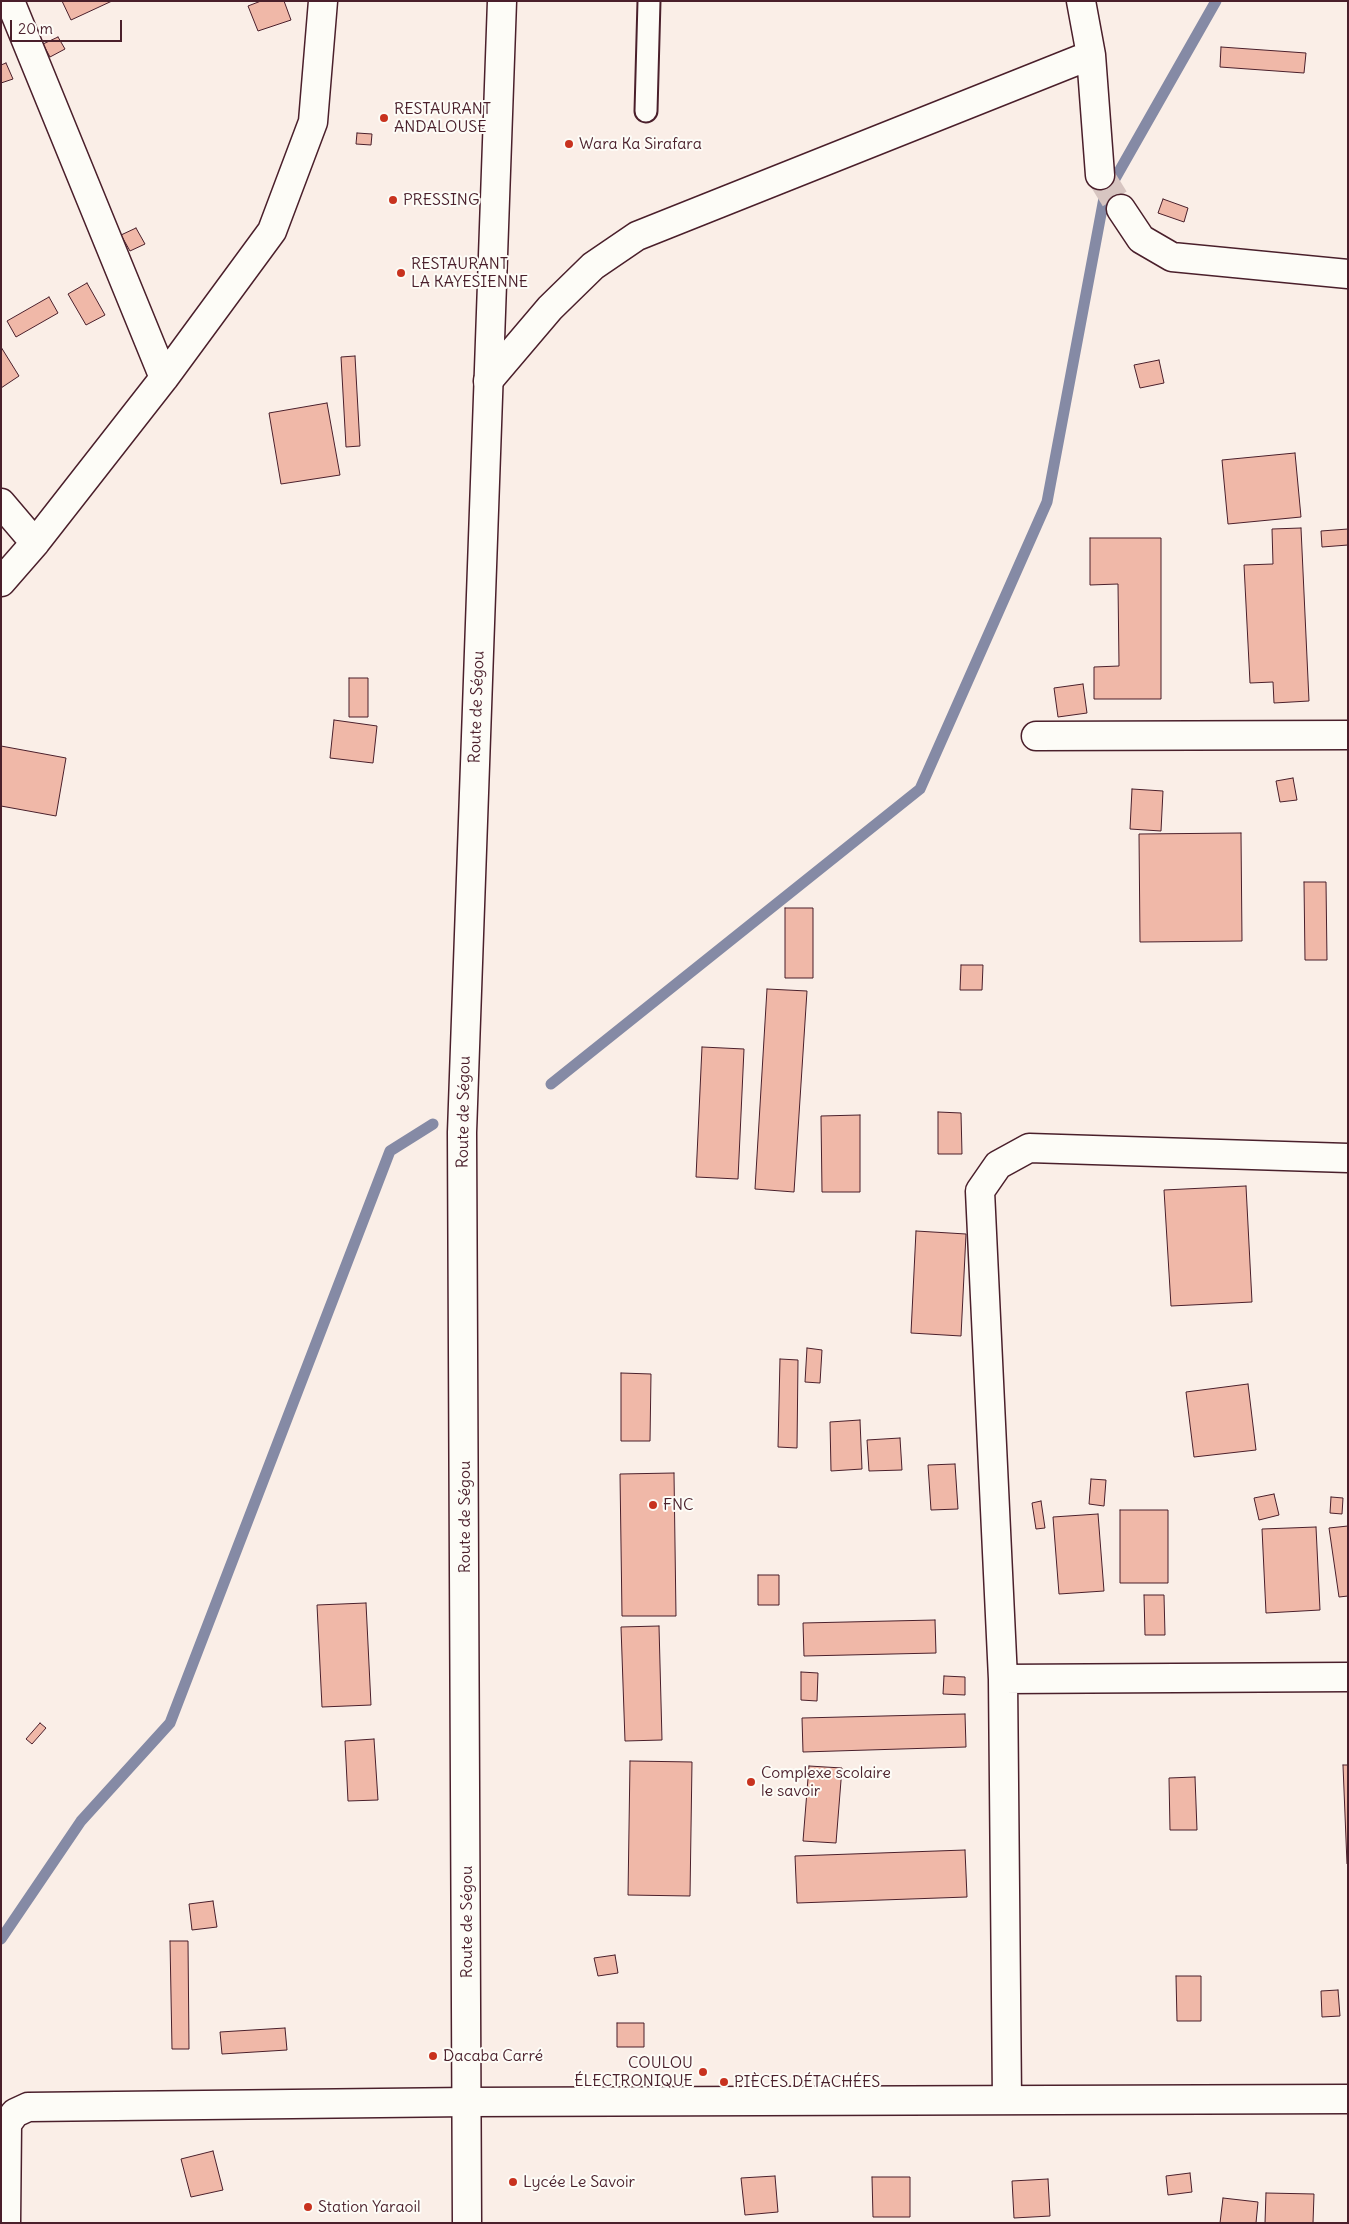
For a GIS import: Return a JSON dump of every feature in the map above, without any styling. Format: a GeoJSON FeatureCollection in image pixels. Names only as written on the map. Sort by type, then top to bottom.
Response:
{"type":"FeatureCollection","features":[{"type":"Feature","properties":{"kind":"main road"},"geometry":{"type":"LineString","coordinates":[[10,1],[164,378]]}},
{"type":"Feature","properties":{"kind":"main road"},"geometry":{"type":"LineString","coordinates":[[1,582],[35,542],[164,378],[272,231],[313,122],[323,1]]}},
{"type":"Feature","properties":{"kind":"main road","name":"Route de Ségou"},"geometry":{"type":"LineString","coordinates":[[467,2223],[468,2102],[462,1132],[502,1]]}},
{"type":"Feature","properties":{"kind":"main road"},"geometry":{"type":"LineString","coordinates":[[1081,1],[1091,55],[1100,175]]}},
{"type":"Feature","properties":{"kind":"main road"},"geometry":{"type":"LineString","coordinates":[[488,382],[550,308],[593,266],[637,236],[1091,55]]}},
{"type":"Feature","properties":{"kind":"main road"},"geometry":{"type":"LineString","coordinates":[[1121,209],[1141,239],[1172,257],[1348,274]]}},
{"type":"Feature","properties":{"kind":"main road"},"geometry":{"type":"LineString","coordinates":[[1,503],[35,542]]}},
{"type":"Feature","properties":{"kind":"main road"},"geometry":{"type":"LineString","coordinates":[[1036,736],[1348,735]]}},
{"type":"Feature","properties":{"kind":"main road"},"geometry":{"type":"LineString","coordinates":[[1007,2100],[1003,1679],[980,1191],[998,1165],[1029,1148],[1348,1158]]}},
{"type":"Feature","properties":{"kind":"main road"},"geometry":{"type":"LineString","coordinates":[[1003,1679],[1348,1677]]}},
{"type":"Feature","properties":{"kind":"main road"},"geometry":{"type":"LineString","coordinates":[[6,2223],[7,2124],[15,2113],[28,2106],[468,2102],[1348,2099]]}},
{"type":"Feature","properties":{"kind":"lane"},"geometry":{"type":"LineString","coordinates":[[646,111],[649,1]]}},
{"type":"Feature","properties":{"kind":"building"},"geometry":{"type":"Polygon","coordinates":[[[62,1],[112,1],[71,20],[62,1]]]}},
{"type":"Feature","properties":{"kind":"building"},"geometry":{"type":"Polygon","coordinates":[[[261,1],[284,1],[291,20],[258,31],[248,6],[261,1]]]}},
{"type":"Feature","properties":{"kind":"building"},"geometry":{"type":"Polygon","coordinates":[[[58,37],[65,49],[50,57],[43,44],[58,37]]]}},
{"type":"Feature","properties":{"kind":"building"},"geometry":{"type":"Polygon","coordinates":[[[1221,47],[1306,53],[1304,73],[1220,67],[1221,47]]]}},
{"type":"Feature","properties":{"kind":"building"},"geometry":{"type":"Polygon","coordinates":[[[6,63],[13,79],[1,83],[1,65],[6,63]]]}},
{"type":"Feature","properties":{"kind":"building"},"geometry":{"type":"Polygon","coordinates":[[[357,133],[372,134],[371,145],[356,144],[357,133]]]}},
{"type":"Feature","properties":{"kind":"building"},"geometry":{"type":"Polygon","coordinates":[[[1163,199],[1188,208],[1184,222],[1158,213],[1163,199]]]}},
{"type":"Feature","properties":{"kind":"building"},"geometry":{"type":"Polygon","coordinates":[[[136,228],[145,244],[130,251],[121,235],[136,228]]]}},
{"type":"Feature","properties":{"kind":"building"},"geometry":{"type":"Polygon","coordinates":[[[87,283],[105,315],[86,325],[68,294],[87,283]]]}},
{"type":"Feature","properties":{"kind":"building"},"geometry":{"type":"Polygon","coordinates":[[[49,297],[58,313],[16,337],[7,321],[49,297]]]}},
{"type":"Feature","properties":{"kind":"building"},"geometry":{"type":"Polygon","coordinates":[[[1,347],[19,376],[1,388],[1,347]]]}},
{"type":"Feature","properties":{"kind":"building"},"geometry":{"type":"Polygon","coordinates":[[[355,356],[360,446],[346,447],[341,357],[355,356]]]}},
{"type":"Feature","properties":{"kind":"building"},"geometry":{"type":"Polygon","coordinates":[[[1159,360],[1164,383],[1140,388],[1134,365],[1159,360]]]}},
{"type":"Feature","properties":{"kind":"building"},"geometry":{"type":"Polygon","coordinates":[[[327,403],[340,475],[281,484],[269,413],[327,403]]]}},
{"type":"Feature","properties":{"kind":"building"},"geometry":{"type":"Polygon","coordinates":[[[1295,453],[1301,517],[1228,524],[1222,460],[1295,453]]]}},
{"type":"Feature","properties":{"kind":"building"},"geometry":{"type":"Polygon","coordinates":[[[1301,528],[1309,701],[1274,703],[1273,682],[1250,683],[1244,565],[1273,564],[1272,529],[1301,528]]]}},
{"type":"Feature","properties":{"kind":"building"},"geometry":{"type":"Polygon","coordinates":[[[1348,529],[1348,545],[1322,547],[1321,531],[1348,529]]]}},
{"type":"Feature","properties":{"kind":"building"},"geometry":{"type":"Polygon","coordinates":[[[1090,538],[1161,538],[1161,699],[1094,699],[1094,667],[1119,666],[1118,584],[1090,585],[1090,538]]]}},
{"type":"Feature","properties":{"kind":"building"},"geometry":{"type":"Polygon","coordinates":[[[349,678],[368,678],[368,717],[349,717],[349,678]]]}},
{"type":"Feature","properties":{"kind":"building"},"geometry":{"type":"Polygon","coordinates":[[[1083,684],[1087,713],[1058,717],[1054,688],[1083,684]]]}},
{"type":"Feature","properties":{"kind":"building"},"geometry":{"type":"Polygon","coordinates":[[[334,720],[377,726],[373,763],[330,758],[334,720]]]}},
{"type":"Feature","properties":{"kind":"building"},"geometry":{"type":"Polygon","coordinates":[[[1,746],[66,758],[56,816],[1,806],[1,746]]]}},
{"type":"Feature","properties":{"kind":"building"},"geometry":{"type":"Polygon","coordinates":[[[1293,778],[1297,800],[1280,802],[1276,781],[1293,778]]]}},
{"type":"Feature","properties":{"kind":"building"},"geometry":{"type":"Polygon","coordinates":[[[1132,789],[1163,791],[1161,831],[1130,829],[1132,789]]]}},
{"type":"Feature","properties":{"kind":"building"},"geometry":{"type":"Polygon","coordinates":[[[1241,833],[1242,941],[1140,942],[1139,834],[1241,833]]]}},
{"type":"Feature","properties":{"kind":"building"},"geometry":{"type":"Polygon","coordinates":[[[1304,882],[1326,882],[1327,960],[1305,960],[1304,882]]]}},
{"type":"Feature","properties":{"kind":"building"},"geometry":{"type":"Polygon","coordinates":[[[785,908],[813,908],[813,978],[785,978],[785,908]]]}},
{"type":"Feature","properties":{"kind":"building"},"geometry":{"type":"Polygon","coordinates":[[[961,965],[983,965],[982,990],[960,990],[961,965]]]}},
{"type":"Feature","properties":{"kind":"building"},"geometry":{"type":"Polygon","coordinates":[[[767,989],[807,991],[794,1192],[755,1189],[767,989]]]}},
{"type":"Feature","properties":{"kind":"building"},"geometry":{"type":"Polygon","coordinates":[[[702,1047],[744,1049],[738,1179],[696,1177],[702,1047]]]}},
{"type":"Feature","properties":{"kind":"building"},"geometry":{"type":"Polygon","coordinates":[[[938,1112],[961,1113],[962,1154],[938,1154],[938,1112]]]}},
{"type":"Feature","properties":{"kind":"building"},"geometry":{"type":"Polygon","coordinates":[[[860,1115],[860,1192],[822,1192],[821,1116],[860,1115]]]}},
{"type":"Feature","properties":{"kind":"building"},"geometry":{"type":"Polygon","coordinates":[[[1246,1186],[1252,1302],[1171,1306],[1164,1190],[1246,1186]]]}},
{"type":"Feature","properties":{"kind":"building"},"geometry":{"type":"Polygon","coordinates":[[[916,1231],[966,1234],[961,1336],[911,1333],[916,1231]]]}},
{"type":"Feature","properties":{"kind":"building"},"geometry":{"type":"Polygon","coordinates":[[[807,1348],[822,1350],[820,1383],[805,1382],[807,1348]]]}},
{"type":"Feature","properties":{"kind":"building"},"geometry":{"type":"Polygon","coordinates":[[[780,1359],[798,1360],[797,1448],[778,1447],[780,1359]]]}},
{"type":"Feature","properties":{"kind":"building"},"geometry":{"type":"Polygon","coordinates":[[[621,1373],[651,1374],[650,1441],[621,1441],[621,1373]]]}},
{"type":"Feature","properties":{"kind":"building"},"geometry":{"type":"Polygon","coordinates":[[[1248,1384],[1256,1450],[1194,1457],[1186,1392],[1248,1384]]]}},
{"type":"Feature","properties":{"kind":"building"},"geometry":{"type":"Polygon","coordinates":[[[860,1420],[862,1469],[831,1471],[830,1422],[860,1420]]]}},
{"type":"Feature","properties":{"kind":"building"},"geometry":{"type":"Polygon","coordinates":[[[900,1438],[902,1470],[869,1471],[867,1440],[900,1438]]]}},
{"type":"Feature","properties":{"kind":"building"},"geometry":{"type":"Polygon","coordinates":[[[955,1464],[958,1509],[931,1510],[928,1465],[955,1464]]]}},
{"type":"Feature","properties":{"kind":"building"},"geometry":{"type":"Polygon","coordinates":[[[674,1473],[676,1616],[622,1616],[620,1474],[674,1473]]]}},
{"type":"Feature","properties":{"kind":"building"},"geometry":{"type":"Polygon","coordinates":[[[1091,1479],[1106,1480],[1104,1506],[1089,1504],[1091,1479]]]}},
{"type":"Feature","properties":{"kind":"building"},"geometry":{"type":"Polygon","coordinates":[[[1274,1494],[1279,1515],[1259,1520],[1254,1498],[1274,1494]]]}},
{"type":"Feature","properties":{"kind":"building"},"geometry":{"type":"Polygon","coordinates":[[[1331,1497],[1343,1498],[1342,1514],[1330,1513],[1331,1497]]]}},
{"type":"Feature","properties":{"kind":"building"},"geometry":{"type":"Polygon","coordinates":[[[1041,1501],[1045,1528],[1036,1529],[1032,1503],[1041,1501]]]}},
{"type":"Feature","properties":{"kind":"building"},"geometry":{"type":"Polygon","coordinates":[[[1120,1510],[1168,1510],[1168,1583],[1120,1583],[1120,1510]]]}},
{"type":"Feature","properties":{"kind":"building"},"geometry":{"type":"Polygon","coordinates":[[[1098,1514],[1104,1591],[1059,1594],[1053,1517],[1098,1514]]]}},
{"type":"Feature","properties":{"kind":"building"},"geometry":{"type":"Polygon","coordinates":[[[1348,1526],[1348,1596],[1339,1597],[1329,1528],[1348,1526]]]}},
{"type":"Feature","properties":{"kind":"building"},"geometry":{"type":"Polygon","coordinates":[[[1316,1527],[1320,1610],[1266,1613],[1262,1529],[1316,1527]]]}},
{"type":"Feature","properties":{"kind":"building"},"geometry":{"type":"Polygon","coordinates":[[[758,1575],[779,1575],[779,1605],[758,1605],[758,1575]]]}},
{"type":"Feature","properties":{"kind":"building"},"geometry":{"type":"Polygon","coordinates":[[[1144,1595],[1164,1595],[1165,1635],[1145,1635],[1144,1595]]]}},
{"type":"Feature","properties":{"kind":"building"},"geometry":{"type":"Polygon","coordinates":[[[366,1603],[371,1705],[322,1707],[317,1605],[366,1603]]]}},
{"type":"Feature","properties":{"kind":"building"},"geometry":{"type":"Polygon","coordinates":[[[935,1620],[936,1653],[804,1656],[803,1623],[935,1620]]]}},
{"type":"Feature","properties":{"kind":"building"},"geometry":{"type":"Polygon","coordinates":[[[659,1626],[662,1740],[625,1741],[621,1627],[659,1626]]]}},
{"type":"Feature","properties":{"kind":"building"},"geometry":{"type":"Polygon","coordinates":[[[801,1672],[818,1673],[817,1701],[801,1700],[801,1672]]]}},
{"type":"Feature","properties":{"kind":"building"},"geometry":{"type":"Polygon","coordinates":[[[944,1676],[965,1677],[965,1695],[943,1694],[944,1676]]]}},
{"type":"Feature","properties":{"kind":"building"},"geometry":{"type":"Polygon","coordinates":[[[965,1714],[966,1747],[803,1752],[802,1718],[965,1714]]]}},
{"type":"Feature","properties":{"kind":"building"},"geometry":{"type":"Polygon","coordinates":[[[40,1723],[46,1728],[32,1744],[26,1739],[40,1723]]]}},
{"type":"Feature","properties":{"kind":"building"},"geometry":{"type":"Polygon","coordinates":[[[374,1739],[378,1800],[348,1801],[345,1741],[374,1739]]]}},
{"type":"Feature","properties":{"kind":"building"},"geometry":{"type":"Polygon","coordinates":[[[630,1761],[692,1762],[690,1896],[628,1895],[630,1761]]]}},
{"type":"Feature","properties":{"kind":"building"},"geometry":{"type":"Polygon","coordinates":[[[1343,1765],[1348,1765],[1348,1864],[1347,1864],[1343,1765]]]}},
{"type":"Feature","properties":{"kind":"building"},"geometry":{"type":"Polygon","coordinates":[[[809,1766],[842,1768],[836,1843],[803,1841],[809,1766]]]}},
{"type":"Feature","properties":{"kind":"building"},"geometry":{"type":"Polygon","coordinates":[[[1195,1777],[1197,1830],[1170,1830],[1169,1778],[1195,1777]]]}},
{"type":"Feature","properties":{"kind":"building"},"geometry":{"type":"Polygon","coordinates":[[[965,1850],[967,1897],[797,1903],[795,1856],[965,1850]]]}},
{"type":"Feature","properties":{"kind":"building"},"geometry":{"type":"Polygon","coordinates":[[[213,1901],[217,1927],[192,1930],[189,1904],[213,1901]]]}},
{"type":"Feature","properties":{"kind":"building"},"geometry":{"type":"Polygon","coordinates":[[[170,1941],[188,1941],[189,2049],[172,2049],[170,1941]]]}},
{"type":"Feature","properties":{"kind":"building"},"geometry":{"type":"Polygon","coordinates":[[[615,1955],[618,1973],[598,1976],[594,1958],[615,1955]]]}},
{"type":"Feature","properties":{"kind":"building"},"geometry":{"type":"Polygon","coordinates":[[[1176,1976],[1201,1976],[1201,2021],[1177,2021],[1176,1976]]]}},
{"type":"Feature","properties":{"kind":"building"},"geometry":{"type":"Polygon","coordinates":[[[1338,1990],[1340,2016],[1322,2017],[1321,1991],[1338,1990]]]}},
{"type":"Feature","properties":{"kind":"building"},"geometry":{"type":"Polygon","coordinates":[[[617,2023],[644,2023],[644,2047],[617,2047],[617,2023]]]}},
{"type":"Feature","properties":{"kind":"building"},"geometry":{"type":"Polygon","coordinates":[[[285,2028],[287,2050],[222,2054],[220,2032],[285,2028]]]}},
{"type":"Feature","properties":{"kind":"building"},"geometry":{"type":"Polygon","coordinates":[[[213,2151],[223,2190],[191,2197],[181,2159],[213,2151]]]}},
{"type":"Feature","properties":{"kind":"building"},"geometry":{"type":"Polygon","coordinates":[[[1190,2173],[1192,2192],[1168,2195],[1166,2176],[1190,2173]]]}},
{"type":"Feature","properties":{"kind":"building"},"geometry":{"type":"Polygon","coordinates":[[[775,2176],[778,2212],[745,2215],[741,2178],[775,2176]]]}},
{"type":"Feature","properties":{"kind":"building"},"geometry":{"type":"Polygon","coordinates":[[[872,2177],[910,2177],[910,2217],[873,2217],[872,2177]]]}},
{"type":"Feature","properties":{"kind":"building"},"geometry":{"type":"Polygon","coordinates":[[[1048,2179],[1050,2216],[1014,2218],[1012,2181],[1048,2179]]]}},
{"type":"Feature","properties":{"kind":"building"},"geometry":{"type":"Polygon","coordinates":[[[1266,2193],[1314,2194],[1313,2223],[1265,2223],[1266,2193]]]}},
{"type":"Feature","properties":{"kind":"building"},"geometry":{"type":"Polygon","coordinates":[[[1223,2198],[1258,2202],[1256,2223],[1220,2223],[1223,2198]]]}},
{"type":"Feature","properties":{"kind":"waterway"},"geometry":{"type":"LineString","coordinates":[[551,1084],[920,789],[1047,502],[1104,198],[1216,1]]}},
{"type":"Feature","properties":{"kind":"waterway"},"geometry":{"type":"LineString","coordinates":[[1,1939],[81,1821],[170,1723],[390,1151],[433,1124]]}},
{"type":"Feature","properties":{"kind":"tunnel"},"geometry":{"type":"LineString","coordinates":[[1100,175],[1121,209]]}},
{"type":"Feature","properties":{"kind":"place","name":"RESTAURANT ANDALOUSE"},"geometry":{"type":"Point","coordinates":[384,118]}},
{"type":"Feature","properties":{"kind":"place","name":"Wara Ka Sirafara"},"geometry":{"type":"Point","coordinates":[569,144]}},
{"type":"Feature","properties":{"kind":"place","name":"PRESSING"},"geometry":{"type":"Point","coordinates":[393,200]}},
{"type":"Feature","properties":{"kind":"place","name":"RESTAURANT LA KAYESIENNE"},"geometry":{"type":"Point","coordinates":[401,273]}},
{"type":"Feature","properties":{"kind":"place","name":"FNC"},"geometry":{"type":"Point","coordinates":[653,1505]}},
{"type":"Feature","properties":{"kind":"place","name":"Complexe scolaire le savoir"},"geometry":{"type":"Point","coordinates":[751,1782]}},
{"type":"Feature","properties":{"kind":"place","name":"Dacaba Carré"},"geometry":{"type":"Point","coordinates":[433,2056]}},
{"type":"Feature","properties":{"kind":"place","name":"COULOU ÉLECTRONIQUE"},"geometry":{"type":"Point","coordinates":[703,2072]}},
{"type":"Feature","properties":{"kind":"place","name":"PIÈCES DÉTACHÉES"},"geometry":{"type":"Point","coordinates":[724,2082]}},
{"type":"Feature","properties":{"kind":"place","name":"Lycée Le Savoir"},"geometry":{"type":"Point","coordinates":[513,2182]}},
{"type":"Feature","properties":{"kind":"place","name":"Station Yaraoil"},"geometry":{"type":"Point","coordinates":[308,2207]}}]}
